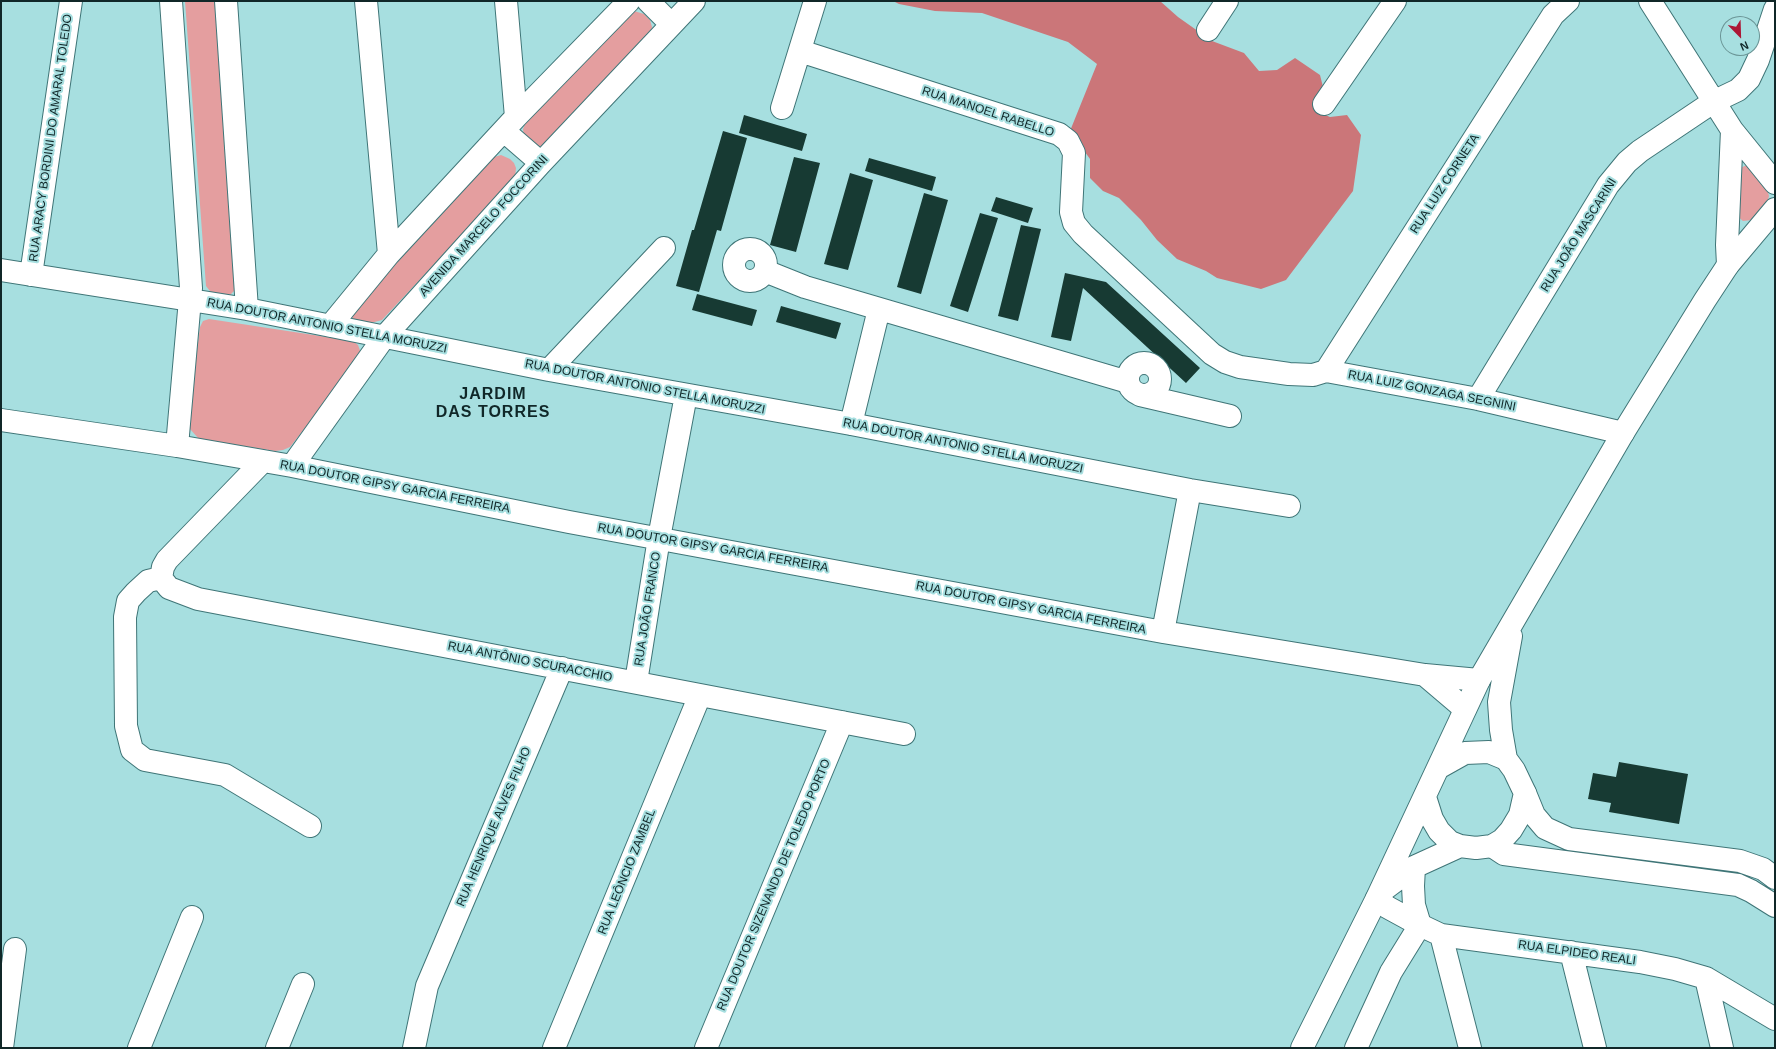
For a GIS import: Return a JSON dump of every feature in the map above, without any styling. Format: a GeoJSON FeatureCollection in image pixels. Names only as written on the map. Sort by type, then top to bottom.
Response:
{"type":"FeatureCollection","features":[{"type":"Feature","properties":{"kind":"street","name":"RUA ARACY BORDINI DO AMARAL TOLEDO"},"geometry":{"type":"LineString","coordinates":[[31,275],[71,1]]}},
{"type":"Feature","properties":{"kind":"street"},"geometry":{"type":"LineString","coordinates":[[171,1],[191,301],[177,446]]}},
{"type":"Feature","properties":{"kind":"street"},"geometry":{"type":"LineString","coordinates":[[226,1],[247,309]]}},
{"type":"Feature","properties":{"kind":"street"},"geometry":{"type":"LineString","coordinates":[[366,1],[389,254]]}},
{"type":"Feature","properties":{"kind":"street"},"geometry":{"type":"LineString","coordinates":[[506,1],[510,124],[541,163]]}},
{"type":"Feature","properties":{"kind":"street"},"geometry":{"type":"LineString","coordinates":[[330,326],[389,254],[510,124],[629,1]]}},
{"type":"Feature","properties":{"kind":"street"},"geometry":{"type":"LineString","coordinates":[[648,1],[671,24]]}},
{"type":"Feature","properties":{"kind":"street","name":"AVENIDA MARCELO FOCCORINI"},"geometry":{"type":"LineString","coordinates":[[292,466],[385,336],[541,163],[694,1]]}},
{"type":"Feature","properties":{"kind":"street"},"geometry":{"type":"LineString","coordinates":[[782,108],[815,1]]}},
{"type":"Feature","properties":{"kind":"street"},"geometry":{"type":"LineString","coordinates":[[1208,30],[1227,1]]}},
{"type":"Feature","properties":{"kind":"street"},"geometry":{"type":"LineString","coordinates":[[1324,104],[1395,1]]}},
{"type":"Feature","properties":{"kind":"street","name":"RUA LUIZ CORNETA"},"geometry":{"type":"LineString","coordinates":[[1326,371],[1554,15],[1568,1]]}},
{"type":"Feature","properties":{"kind":"street"},"geometry":{"type":"LineString","coordinates":[[1650,1],[1732,130],[1775,183]]}},
{"type":"Feature","properties":{"kind":"street","name":"RUA JOÃO MASCARINI"},"geometry":{"type":"LineString","coordinates":[[1478,399],[1608,185],[1627,162],[1640,151],[1713,102],[1738,90],[1749,79],[1758,60],[1775,9]]}},
{"type":"Feature","properties":{"kind":"street","name":"RUA MANOEL RABELLO"},"geometry":{"type":"LineString","coordinates":[[800,51],[1059,134],[1068,141],[1074,152],[1071,212],[1074,222],[1083,234],[1212,354],[1240,367]]}},
{"type":"Feature","properties":{"kind":"street"},"geometry":{"type":"LineString","coordinates":[[1728,265],[1727,245],[1732,130]]}},
{"type":"Feature","properties":{"kind":"street"},"geometry":{"type":"LineString","coordinates":[[1302,1048],[1378,896],[1440,767],[1464,709],[1479,680],[1623,433],[1728,265],[1775,208]]}},
{"type":"Feature","properties":{"kind":"street"},"geometry":{"type":"LineString","coordinates":[[549,370],[664,248]]}},
{"type":"Feature","properties":{"kind":"street","name":"RUA DOUTOR ANTONIO STELLA MORUZZI"},"geometry":{"type":"LineString","coordinates":[[1,270],[247,309],[549,370],[857,426],[1190,490],[1288,506]]}},
{"type":"Feature","properties":{"kind":"street"},"geometry":{"type":"LineString","coordinates":[[765,270],[805,287],[885,310],[1134,389],[1230,416]]}},
{"type":"Feature","properties":{"kind":"street"},"geometry":{"type":"LineString","coordinates":[[857,426],[874,375],[885,310]]}},
{"type":"Feature","properties":{"kind":"street"},"geometry":{"type":"LineString","coordinates":[[1134,389],[1131,369],[1142,363],[1148,364],[1157,370],[1187,405]]}},
{"type":"Feature","properties":{"kind":"street","name":"RUA LUIZ GONZAGA SEGNINI"},"geometry":{"type":"LineString","coordinates":[[1240,367],[1289,374],[1313,375],[1326,371],[1478,399],[1623,433]]}},
{"type":"Feature","properties":{"kind":"street","name":"RUA JOÃO FRANCO"},"geometry":{"type":"LineString","coordinates":[[636,682],[659,538],[686,395]]}},
{"type":"Feature","properties":{"kind":"street","name":"RUA DOUTOR GIPSY GARCIA FERREIRA"},"geometry":{"type":"LineString","coordinates":[[1,420],[177,446],[292,466],[569,522],[1163,632],[1425,675],[1479,680]]}},
{"type":"Feature","properties":{"kind":"street"},"geometry":{"type":"LineString","coordinates":[[263,461],[168,560],[163,567],[161,578],[148,582],[128,601],[125,617],[126,726],[132,750],[146,760],[225,775],[310,826]]}},
{"type":"Feature","properties":{"kind":"street"},"geometry":{"type":"LineString","coordinates":[[1163,632],[1190,490]]}},
{"type":"Feature","properties":{"kind":"street","name":"RUA ANTÔNIO SCURACCHIO"},"geometry":{"type":"LineString","coordinates":[[161,578],[169,588],[198,598],[904,734]]}},
{"type":"Feature","properties":{"kind":"street"},"geometry":{"type":"LineString","coordinates":[[1513,623],[1499,702],[1500,730],[1506,759],[1514,770],[1525,792],[1534,816],[1545,828],[1569,839],[1740,861],[1771,871]]}},
{"type":"Feature","properties":{"kind":"street","name":"RUA HENRIQUE ALVES FILHO"},"geometry":{"type":"LineString","coordinates":[[414,1048],[427,986],[562,668]]}},
{"type":"Feature","properties":{"kind":"street"},"geometry":{"type":"LineString","coordinates":[[1425,675],[1464,709]]}},
{"type":"Feature","properties":{"kind":"street"},"geometry":{"type":"LineString","coordinates":[[1479,680],[1499,702]]}},
{"type":"Feature","properties":{"kind":"street","name":"RUA LEÔNCIO ZAMBEL"},"geometry":{"type":"LineString","coordinates":[[554,1048],[700,695]]}},
{"type":"Feature","properties":{"kind":"street","name":"RUA DOUTOR SIZENANDO DE TOLEDO PORTO"},"geometry":{"type":"LineString","coordinates":[[706,1048],[842,722]]}},
{"type":"Feature","properties":{"kind":"street"},"geometry":{"type":"LineString","coordinates":[[1440,767],[1465,752],[1489,752],[1506,759]]}},
{"type":"Feature","properties":{"kind":"street"},"geometry":{"type":"LineString","coordinates":[[1425,797],[1432,819],[1439,831],[1450,842],[1460,846],[1476,848],[1492,846],[1502,840],[1511,830],[1520,815],[1525,792]]}},
{"type":"Feature","properties":{"kind":"street"},"geometry":{"type":"LineString","coordinates":[[1378,896],[1414,867],[1460,846]]}},
{"type":"Feature","properties":{"kind":"street"},"geometry":{"type":"LineString","coordinates":[[1492,846],[1504,854],[1738,885],[1775,906]]}},
{"type":"Feature","properties":{"kind":"street"},"geometry":{"type":"LineString","coordinates":[[1356,1048],[1392,972],[1420,925],[1414,905],[1414,867]]}},
{"type":"Feature","properties":{"kind":"street","name":"RUA ELPIDEO REALI"},"geometry":{"type":"LineString","coordinates":[[1378,896],[1388,907],[1420,925],[1441,934],[1640,962],[1675,969],[1706,978],[1775,1019]]}},
{"type":"Feature","properties":{"kind":"street"},"geometry":{"type":"LineString","coordinates":[[139,1048],[192,917]]}},
{"type":"Feature","properties":{"kind":"street"},"geometry":{"type":"LineString","coordinates":[[1441,934],[1470,1048]]}},
{"type":"Feature","properties":{"kind":"street"},"geometry":{"type":"LineString","coordinates":[[2,1048],[15,949]]}},
{"type":"Feature","properties":{"kind":"street"},"geometry":{"type":"LineString","coordinates":[[1571,952],[1595,1048]]}},
{"type":"Feature","properties":{"kind":"street"},"geometry":{"type":"LineString","coordinates":[[1706,978],[1722,1048]]}},
{"type":"Feature","properties":{"kind":"street"},"geometry":{"type":"LineString","coordinates":[[277,1048],[303,984]]}},
{"type":"Feature","properties":{"kind":"shaded area"},"geometry":{"type":"Polygon","coordinates":[[[185,1],[218,1],[236,289],[230,295],[224,297],[213,295],[206,286],[185,1]]]}},
{"type":"Feature","properties":{"kind":"shaded area"},"geometry":{"type":"Polygon","coordinates":[[[893,1],[1160,1],[1178,17],[1212,41],[1244,53],[1259,71],[1277,70],[1295,58],[1320,75],[1324,91],[1314,110],[1330,117],[1347,115],[1361,135],[1353,191],[1286,280],[1261,289],[1217,278],[1206,271],[1177,259],[1157,240],[1141,220],[1119,198],[1103,191],[1090,178],[1090,159],[1070,131],[1097,64],[1068,42],[982,13],[935,11],[899,4],[893,1]]]}},
{"type":"Feature","properties":{"kind":"shaded area"},"geometry":{"type":"Polygon","coordinates":[[[634,11],[644,14],[650,20],[652,27],[651,33],[549,143],[542,146],[536,146],[524,137],[523,129],[526,122],[634,11]]]}},
{"type":"Feature","properties":{"kind":"shaded area"},"geometry":{"type":"Polygon","coordinates":[[[501,155],[510,159],[514,163],[516,168],[515,178],[382,320],[367,324],[353,319],[351,315],[353,306],[491,158],[501,155]]]}},
{"type":"Feature","properties":{"kind":"shaded area"},"geometry":{"type":"Polygon","coordinates":[[[1747,165],[1767,189],[1769,196],[1767,203],[1752,220],[1743,221],[1737,216],[1738,169],[1747,165]]]}},
{"type":"Feature","properties":{"kind":"shaded area"},"geometry":{"type":"Polygon","coordinates":[[[209,319],[353,341],[358,345],[361,353],[359,359],[290,447],[275,451],[199,439],[190,429],[188,422],[200,327],[203,321],[209,319]]]}},
{"type":"Feature","properties":{"kind":"building"},"geometry":{"type":"Polygon","coordinates":[[[744,115],[807,134],[802,151],[739,133],[744,115]]]}},
{"type":"Feature","properties":{"kind":"building"},"geometry":{"type":"Polygon","coordinates":[[[723,131],[747,138],[721,231],[717,230],[699,292],[676,286],[723,131]]]}},
{"type":"Feature","properties":{"kind":"building"},"geometry":{"type":"Polygon","coordinates":[[[794,157],[820,163],[796,252],[770,245],[794,157]]]}},
{"type":"Feature","properties":{"kind":"building"},"geometry":{"type":"Polygon","coordinates":[[[869,158],[936,177],[932,191],[865,171],[869,158]]]}},
{"type":"Feature","properties":{"kind":"building"},"geometry":{"type":"Polygon","coordinates":[[[850,173],[873,180],[848,270],[824,264],[850,173]]]}},
{"type":"Feature","properties":{"kind":"building"},"geometry":{"type":"Polygon","coordinates":[[[924,193],[948,200],[921,294],[897,287],[924,193]]]}},
{"type":"Feature","properties":{"kind":"building"},"geometry":{"type":"Polygon","coordinates":[[[996,197],[1033,208],[1028,223],[991,211],[996,197]]]}},
{"type":"Feature","properties":{"kind":"building"},"geometry":{"type":"Polygon","coordinates":[[[980,213],[998,218],[968,312],[950,306],[980,213]]]}},
{"type":"Feature","properties":{"kind":"building"},"geometry":{"type":"Polygon","coordinates":[[[1021,225],[1041,229],[1018,321],[998,316],[1021,225]]]}},
{"type":"Feature","properties":{"kind":"building"},"geometry":{"type":"Polygon","coordinates":[[[1065,273],[1106,282],[1200,368],[1186,383],[1083,288],[1071,341],[1051,337],[1065,273]]]}},
{"type":"Feature","properties":{"kind":"building"},"geometry":{"type":"Polygon","coordinates":[[[697,294],[757,310],[752,326],[692,310],[697,294]]]}},
{"type":"Feature","properties":{"kind":"building"},"geometry":{"type":"Polygon","coordinates":[[[781,306],[841,323],[836,339],[776,322],[781,306]]]}},
{"type":"Feature","properties":{"kind":"building"},"geometry":{"type":"Polygon","coordinates":[[[1619,762],[1688,774],[1679,824],[1609,812],[1611,803],[1588,799],[1593,773],[1616,777],[1619,762]]]}},
{"type":"Feature","properties":{"kind":"district","name":"JARDIM DAS TORRES"},"geometry":{"type":"Point","coordinates":[493,404]}}]}
